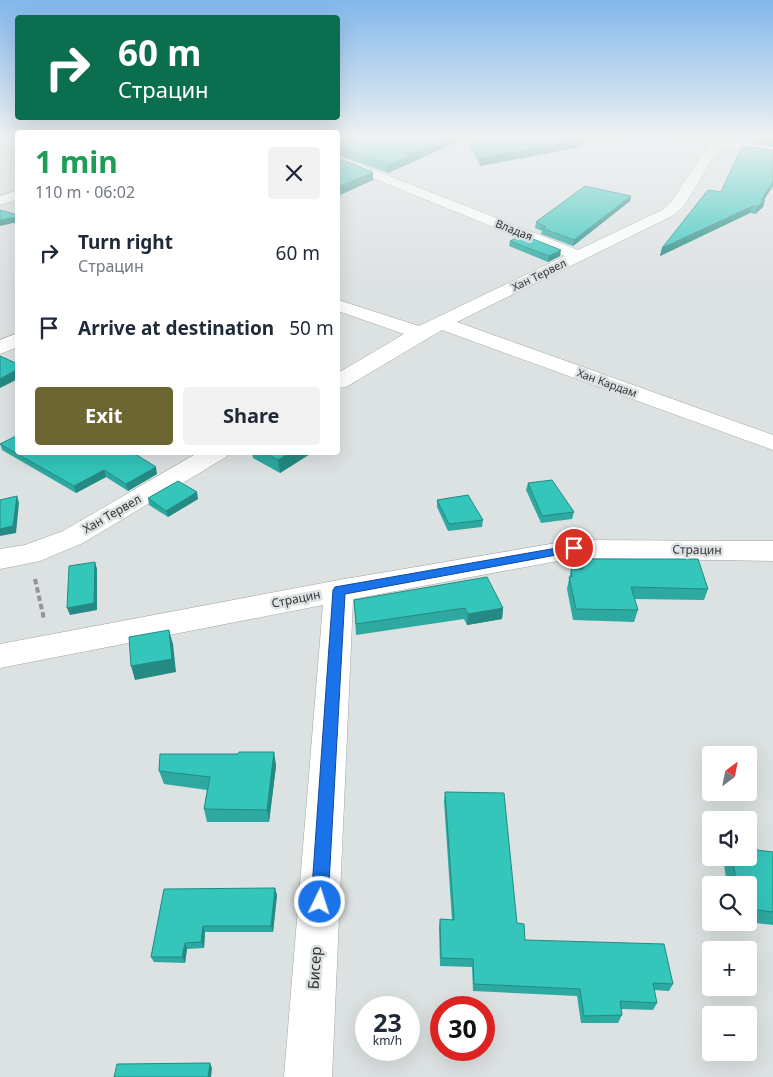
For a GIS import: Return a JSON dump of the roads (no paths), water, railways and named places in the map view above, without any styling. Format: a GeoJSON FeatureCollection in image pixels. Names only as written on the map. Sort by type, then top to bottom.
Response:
{"type":"FeatureCollection","features":[{"type":"Feature","properties":{"kind":"street","name":"Владая"},"geometry":{"type":"LineString","coordinates":[[406,187],[578,256]]}},
{"type":"Feature","properties":{"kind":"street","name":"Хан Тервел"},"geometry":{"type":"LineString","coordinates":[[340,381],[420,333],[675,208],[688,187]]}},
{"type":"Feature","properties":{"kind":"street"},"geometry":{"type":"LineString","coordinates":[[340,306],[420,333]]}},
{"type":"Feature","properties":{"kind":"street","name":"Хан Кардам"},"geometry":{"type":"LineString","coordinates":[[441,323],[773,443]]}},
{"type":"Feature","properties":{"kind":"street"},"geometry":{"type":"LineString","coordinates":[[0,348],[15,340]]}},
{"type":"Feature","properties":{"kind":"street","name":"Хан Тервел"},"geometry":{"type":"LineString","coordinates":[[0,559],[30,554],[73,537],[212,455]]}},
{"type":"Feature","properties":{"kind":"street","name":"Страцин"},"geometry":{"type":"LineString","coordinates":[[0,656],[339,590],[574,548],[773,551]]}},
{"type":"Feature","properties":{"kind":"street","name":"Бисер"},"geometry":{"type":"LineString","coordinates":[[308,1077],[339,590]]}}]}
